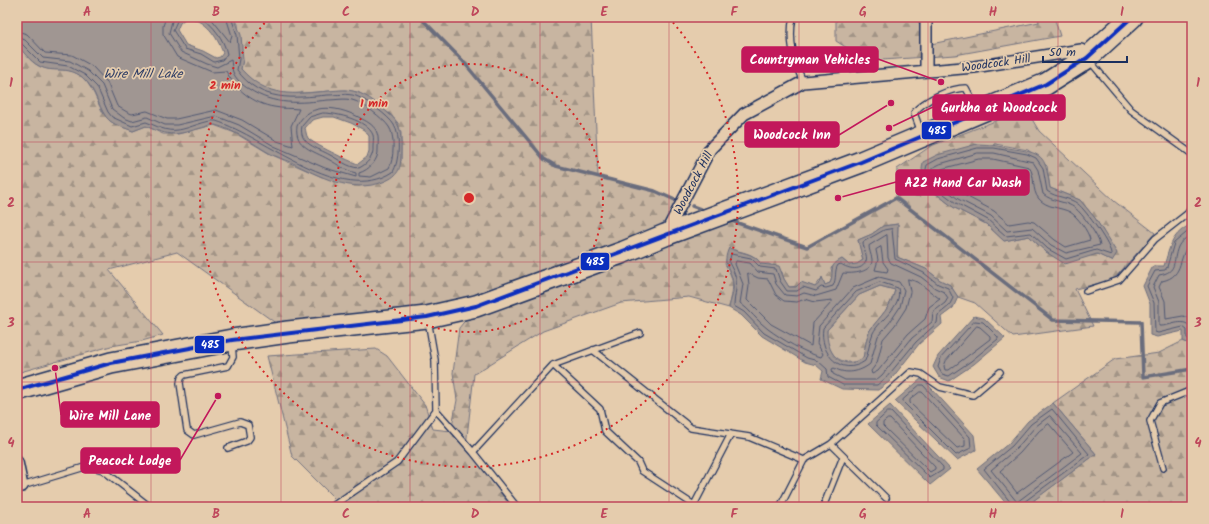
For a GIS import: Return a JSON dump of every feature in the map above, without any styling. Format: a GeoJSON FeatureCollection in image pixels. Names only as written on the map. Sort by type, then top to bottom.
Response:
{"type":"FeatureCollection","features":[{"type":"Feature","properties":{"kind":"highway","name":"Woodcock Hill"},"geometry":{"type":"LineString","coordinates":[[665,235],[874,157],[1046,84],[1088,58],[1132,17]]}},
{"type":"Feature","properties":{"kind":"highway"},"geometry":{"type":"LineString","coordinates":[[17,390],[111,363],[232,340],[288,332],[427,317],[476,306],[624,252],[665,235]]}},
{"type":"Feature","properties":{"kind":"street"},"geometry":{"type":"LineString","coordinates":[[926,17],[926,71]]}},
{"type":"Feature","properties":{"kind":"street","name":"Woodcock Hill"},"geometry":{"type":"LineString","coordinates":[[665,235],[710,149],[744,114],[803,82],[974,67],[1081,50],[1088,58]]}},
{"type":"Feature","properties":{"kind":"street"},"geometry":{"type":"LineString","coordinates":[[17,462],[20,488]]}},
{"type":"Feature","properties":{"kind":"lane"},"geometry":{"type":"LineString","coordinates":[[793,17],[791,40],[795,61],[803,82]]}},
{"type":"Feature","properties":{"kind":"lane"},"geometry":{"type":"LineString","coordinates":[[1088,58],[1104,81],[1131,110],[1192,154]]}},
{"type":"Feature","properties":{"kind":"lane"},"geometry":{"type":"LineString","coordinates":[[923,136],[914,113],[918,107],[955,88],[966,88],[979,112]]}},
{"type":"Feature","properties":{"kind":"lane"},"geometry":{"type":"LineString","coordinates":[[1086,291],[1119,280],[1155,239],[1187,214],[1192,207]]}},
{"type":"Feature","properties":{"kind":"lane"},"geometry":{"type":"LineString","coordinates":[[331,507],[397,462],[436,410],[436,360],[427,317]]}},
{"type":"Feature","properties":{"kind":"lane"},"geometry":{"type":"LineString","coordinates":[[473,452],[553,364],[640,333]]}},
{"type":"Feature","properties":{"kind":"lane"},"geometry":{"type":"LineString","coordinates":[[228,448],[248,441],[250,437],[248,425],[240,422],[194,435],[190,433],[187,430],[180,383],[181,378],[184,375],[228,366],[233,357],[232,340]]}},
{"type":"Feature","properties":{"kind":"lane"},"geometry":{"type":"LineString","coordinates":[[593,350],[691,428],[749,437],[804,460]]}},
{"type":"Feature","properties":{"kind":"lane"},"geometry":{"type":"LineString","coordinates":[[553,364],[600,409],[605,431],[638,462],[642,471],[694,506],[731,434]]}},
{"type":"Feature","properties":{"kind":"lane"},"geometry":{"type":"LineString","coordinates":[[780,507],[804,460],[831,444],[911,372],[921,374],[940,387],[973,395],[1000,372]]}},
{"type":"Feature","properties":{"kind":"lane"},"geometry":{"type":"LineString","coordinates":[[1163,468],[1150,421],[1160,403],[1192,390]]}},
{"type":"Feature","properties":{"kind":"lane"},"geometry":{"type":"LineString","coordinates":[[436,410],[473,452],[517,507]]}},
{"type":"Feature","properties":{"kind":"lane"},"geometry":{"type":"LineString","coordinates":[[831,444],[886,498]]}},
{"type":"Feature","properties":{"kind":"lane"},"geometry":{"type":"LineString","coordinates":[[824,507],[843,456]]}},
{"type":"Feature","properties":{"kind":"lane"},"geometry":{"type":"LineString","coordinates":[[20,488],[88,466],[103,470],[150,507]]}},
{"type":"Feature","properties":{"kind":"green space"},"geometry":{"type":"Polygon","coordinates":[[[234,17],[591,17],[598,176],[655,191],[682,203],[666,234],[723,218],[807,247],[896,198],[897,169],[931,146],[1026,109],[1039,131],[1114,201],[1155,233],[1113,280],[1075,289],[1093,326],[1013,337],[975,303],[958,297],[950,285],[940,280],[926,269],[897,257],[898,224],[883,226],[872,234],[858,240],[863,260],[857,264],[849,265],[842,259],[831,268],[833,277],[830,283],[825,285],[822,278],[815,287],[809,285],[789,287],[782,272],[769,264],[761,264],[751,255],[729,248],[725,264],[731,276],[733,286],[729,308],[689,297],[621,303],[543,331],[474,374],[466,446],[511,507],[331,507],[338,502],[292,456],[267,356],[376,349],[387,356],[425,405],[433,429],[451,431],[457,400],[453,373],[459,328],[476,307],[288,332],[177,252],[109,270],[163,335],[142,341],[111,346],[17,373],[17,44],[36,64],[49,69],[68,70],[82,77],[91,88],[106,117],[110,121],[133,131],[146,126],[163,134],[178,134],[214,125],[235,133],[270,154],[322,177],[401,161],[401,133],[398,123],[390,114],[358,92],[345,90],[289,94],[276,92],[261,87],[251,80],[241,69],[238,24],[234,17]],[[995,144],[924,184],[953,207],[986,224],[1004,241],[1029,236],[1046,252],[1081,258],[1097,254],[1112,261],[1103,231],[1095,218],[1080,200],[1050,188],[1047,166],[1028,150],[995,144]]]}},
{"type":"Feature","properties":{"kind":"green space"},"geometry":{"type":"Polygon","coordinates":[[[836,17],[905,17],[918,21],[931,44],[1039,22],[1038,17],[1054,17],[1060,36],[955,55],[868,61],[836,41],[836,17]]]}},
{"type":"Feature","properties":{"kind":"green space"},"geometry":{"type":"Polygon","coordinates":[[[880,286],[895,290],[891,302],[885,312],[870,330],[863,358],[852,362],[841,360],[832,353],[829,348],[827,341],[827,330],[859,295],[880,286]]]}},
{"type":"Feature","properties":{"kind":"green space"},"geometry":{"type":"Polygon","coordinates":[[[1183,341],[1192,345],[1192,507],[1041,507],[1034,500],[1096,454],[1053,403],[1115,359],[1159,353],[1183,341]]]}},
{"type":"Feature","properties":{"kind":"water","name":"Wire Mill Lake"},"geometry":{"type":"Polygon","coordinates":[[[17,17],[187,17],[234,17],[241,35],[243,60],[241,69],[261,86],[271,90],[292,93],[347,90],[360,93],[378,104],[396,121],[400,130],[401,161],[399,170],[383,182],[359,186],[347,185],[324,178],[291,162],[274,156],[236,133],[215,125],[173,134],[161,132],[146,126],[133,131],[112,123],[106,117],[95,94],[82,77],[71,71],[50,69],[39,66],[24,53],[17,44],[17,17]],[[187,17],[180,23],[177,30],[186,45],[203,51],[216,58],[220,57],[223,53],[214,35],[205,25],[187,17]],[[323,117],[312,120],[305,128],[308,138],[323,148],[358,164],[367,157],[369,151],[369,136],[364,130],[351,123],[334,117],[323,117]]]}},
{"type":"Feature","properties":{"kind":"water"},"geometry":{"type":"Polygon","coordinates":[[[977,144],[1025,151],[1038,155],[1045,164],[1050,188],[1080,200],[1095,218],[1117,253],[1112,261],[1097,254],[1065,264],[1046,252],[1029,236],[1004,241],[986,224],[953,207],[924,184],[922,169],[923,162],[937,155],[977,144]]]}},
{"type":"Feature","properties":{"kind":"water"},"geometry":{"type":"Polygon","coordinates":[[[898,224],[897,257],[926,269],[940,280],[950,285],[958,297],[953,308],[941,317],[942,324],[919,344],[889,382],[878,390],[842,389],[821,379],[823,371],[816,365],[805,362],[762,336],[741,315],[729,308],[733,293],[733,286],[732,278],[726,262],[729,248],[755,257],[761,264],[779,266],[789,287],[796,287],[801,282],[815,287],[820,283],[822,277],[825,285],[830,283],[834,264],[842,259],[849,265],[857,264],[863,260],[858,240],[872,234],[883,226],[898,224]],[[880,286],[859,295],[827,330],[829,345],[836,358],[848,363],[855,362],[863,358],[870,330],[888,307],[895,290],[880,286]]]}},
{"type":"Feature","properties":{"kind":"water"},"geometry":{"type":"Polygon","coordinates":[[[1192,224],[1192,345],[1183,341],[1183,331],[1157,337],[1150,335],[1150,304],[1143,286],[1153,266],[1164,266],[1170,246],[1176,236],[1192,224]]]}},
{"type":"Feature","properties":{"kind":"water"},"geometry":{"type":"Polygon","coordinates":[[[974,316],[984,318],[1005,338],[974,364],[949,381],[939,377],[933,367],[938,356],[974,316]]]}},
{"type":"Feature","properties":{"kind":"water"},"geometry":{"type":"Polygon","coordinates":[[[922,378],[974,435],[976,450],[957,460],[895,401],[922,378]]]}},
{"type":"Feature","properties":{"kind":"water"},"geometry":{"type":"Polygon","coordinates":[[[1053,403],[1096,454],[1025,507],[1009,507],[977,469],[1009,443],[1028,421],[1053,403]]]}},
{"type":"Feature","properties":{"kind":"water"},"geometry":{"type":"Polygon","coordinates":[[[890,405],[950,469],[930,485],[868,424],[890,405]]]}},
{"type":"Feature","properties":{"kind":"waterway"},"geometry":{"type":"LineString","coordinates":[[420,17],[462,60],[544,159],[556,166],[655,191],[675,200]]}},
{"type":"Feature","properties":{"kind":"waterway"},"geometry":{"type":"LineString","coordinates":[[729,220],[807,247],[896,198],[1053,320],[1141,322],[1143,377],[1192,369]]}},
{"type":"Feature","properties":{"kind":"waterway"},"geometry":{"type":"LineString","coordinates":[[692,206],[703,210]]}},
{"type":"Feature","properties":{"kind":"transit line","name":"485"},"geometry":{"type":"LineString","coordinates":[[17,390],[111,363],[232,340],[427,317],[476,306],[861,162],[1046,84],[1087,58],[1132,17]]}},
{"type":"Feature","properties":{"kind":"place","name":"Countryman Vehicles"},"geometry":{"type":"Point","coordinates":[941,82]}},
{"type":"Feature","properties":{"kind":"place","name":"Woodcock Inn"},"geometry":{"type":"Point","coordinates":[891,103]}},
{"type":"Feature","properties":{"kind":"place","name":"Gurkha at Woodcock"},"geometry":{"type":"Point","coordinates":[889,128]}},
{"type":"Feature","properties":{"kind":"place","name":"A22 Hand Car Wash"},"geometry":{"type":"Point","coordinates":[838,198]}},
{"type":"Feature","properties":{"kind":"place","name":"Wire Mill Lane"},"geometry":{"type":"Point","coordinates":[55,368]}},
{"type":"Feature","properties":{"kind":"place","name":"Peacock Lodge"},"geometry":{"type":"Point","coordinates":[218,396]}}]}
